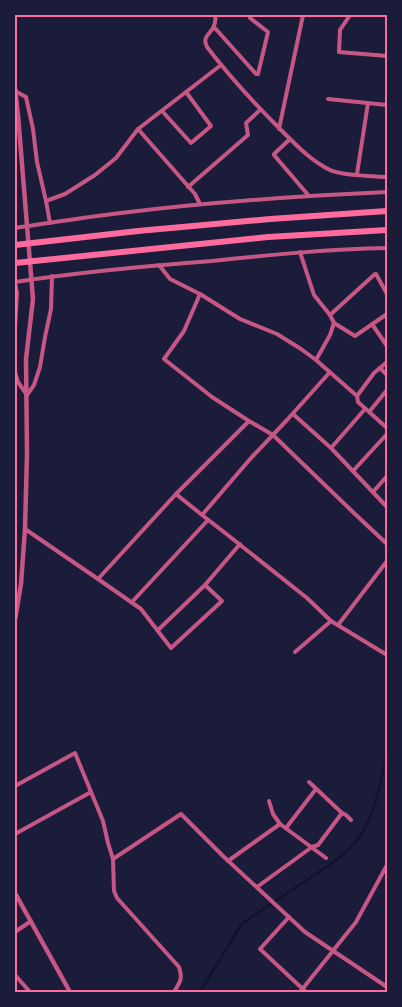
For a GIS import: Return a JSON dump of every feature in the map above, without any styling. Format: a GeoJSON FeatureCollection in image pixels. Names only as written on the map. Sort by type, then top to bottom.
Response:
{"type":"FeatureCollection","features":[{"type":"Feature","properties":{"kind":"highway"},"geometry":{"type":"LineString","coordinates":[[15,245],[138,231],[387,211]]}},
{"type":"Feature","properties":{"kind":"highway"},"geometry":{"type":"LineString","coordinates":[[15,263],[268,237],[387,230]]}},
{"type":"Feature","properties":{"kind":"street"},"geometry":{"type":"LineString","coordinates":[[216,15],[214,27],[205,43],[221,65],[289,140],[311,158],[330,170],[387,177]]}},
{"type":"Feature","properties":{"kind":"street"},"geometry":{"type":"LineString","coordinates":[[214,27],[258,74],[268,32],[250,18],[252,15]]}},
{"type":"Feature","properties":{"kind":"street"},"geometry":{"type":"LineString","coordinates":[[279,129],[303,15]]}},
{"type":"Feature","properties":{"kind":"street"},"geometry":{"type":"LineString","coordinates":[[350,15],[340,30],[339,52],[387,56]]}},
{"type":"Feature","properties":{"kind":"street"},"geometry":{"type":"LineString","coordinates":[[46,202],[65,194],[95,175],[116,158],[138,129],[221,65]]}},
{"type":"Feature","properties":{"kind":"street"},"geometry":{"type":"LineString","coordinates":[[15,90],[33,299],[26,359],[27,454],[25,529],[21,584],[15,620]]}},
{"type":"Feature","properties":{"kind":"street"},"geometry":{"type":"LineString","coordinates":[[15,90],[26,97],[50,223]]}},
{"type":"Feature","properties":{"kind":"street"},"geometry":{"type":"LineString","coordinates":[[162,111],[190,143],[211,126],[186,92]]}},
{"type":"Feature","properties":{"kind":"street"},"geometry":{"type":"LineString","coordinates":[[328,99],[387,105]]}},
{"type":"Feature","properties":{"kind":"street"},"geometry":{"type":"LineString","coordinates":[[356,174],[368,104]]}},
{"type":"Feature","properties":{"kind":"street"},"geometry":{"type":"LineString","coordinates":[[188,187],[248,135],[246,123],[260,110]]}},
{"type":"Feature","properties":{"kind":"street"},"geometry":{"type":"LineString","coordinates":[[138,129],[195,194],[200,204]]}},
{"type":"Feature","properties":{"kind":"street"},"geometry":{"type":"LineString","coordinates":[[289,140],[274,155],[309,196]]}},
{"type":"Feature","properties":{"kind":"street"},"geometry":{"type":"LineString","coordinates":[[15,228],[200,204],[387,192]]}},
{"type":"Feature","properties":{"kind":"street"},"geometry":{"type":"LineString","coordinates":[[15,328],[18,293],[15,282],[52,276],[300,252],[387,248]]}},
{"type":"Feature","properties":{"kind":"street"},"geometry":{"type":"LineString","coordinates":[[300,252],[314,295],[330,314],[334,323],[353,336],[387,314]]}},
{"type":"Feature","properties":{"kind":"street"},"geometry":{"type":"LineString","coordinates":[[159,265],[170,279],[240,318],[277,334],[301,349],[357,396],[358,402],[387,428]]}},
{"type":"Feature","properties":{"kind":"street"},"geometry":{"type":"LineString","coordinates":[[330,314],[375,274],[387,294]]}},
{"type":"Feature","properties":{"kind":"street"},"geometry":{"type":"LineString","coordinates":[[27,395],[34,385],[40,367],[51,309],[52,276]]}},
{"type":"Feature","properties":{"kind":"street"},"geometry":{"type":"LineString","coordinates":[[200,294],[184,331],[164,359],[212,397],[248,421],[273,434],[387,544]]}},
{"type":"Feature","properties":{"kind":"street"},"geometry":{"type":"LineString","coordinates":[[316,360],[330,335],[334,323]]}},
{"type":"Feature","properties":{"kind":"street"},"geometry":{"type":"LineString","coordinates":[[372,324],[387,346]]}},
{"type":"Feature","properties":{"kind":"street"},"geometry":{"type":"LineString","coordinates":[[357,396],[374,373],[387,362]]}},
{"type":"Feature","properties":{"kind":"street"},"geometry":{"type":"LineString","coordinates":[[380,368],[387,375]]}},
{"type":"Feature","properties":{"kind":"street"},"geometry":{"type":"LineString","coordinates":[[15,372],[16,378],[27,395]]}},
{"type":"Feature","properties":{"kind":"street"},"geometry":{"type":"LineString","coordinates":[[202,515],[251,458],[330,372]]}},
{"type":"Feature","properties":{"kind":"street"},"geometry":{"type":"LineString","coordinates":[[331,448],[387,390]]}},
{"type":"Feature","properties":{"kind":"street"},"geometry":{"type":"LineString","coordinates":[[293,414],[331,448],[387,507]]}},
{"type":"Feature","properties":{"kind":"street"},"geometry":{"type":"LineString","coordinates":[[98,579],[176,494],[248,421]]}},
{"type":"Feature","properties":{"kind":"street"},"geometry":{"type":"LineString","coordinates":[[353,471],[387,434]]}},
{"type":"Feature","properties":{"kind":"street"},"geometry":{"type":"LineString","coordinates":[[373,492],[387,476]]}},
{"type":"Feature","properties":{"kind":"street"},"geometry":{"type":"LineString","coordinates":[[176,494],[307,598],[338,625],[387,655]]}},
{"type":"Feature","properties":{"kind":"street"},"geometry":{"type":"LineString","coordinates":[[132,602],[208,520]]}},
{"type":"Feature","properties":{"kind":"street"},"geometry":{"type":"LineString","coordinates":[[25,529],[141,609],[171,648],[222,601],[205,585]]}},
{"type":"Feature","properties":{"kind":"street"},"geometry":{"type":"LineString","coordinates":[[158,630],[205,585],[240,544]]}},
{"type":"Feature","properties":{"kind":"street"},"geometry":{"type":"LineString","coordinates":[[338,625],[387,561]]}},
{"type":"Feature","properties":{"kind":"street"},"geometry":{"type":"LineString","coordinates":[[295,652],[332,620]]}},
{"type":"Feature","properties":{"kind":"street"},"geometry":{"type":"LineString","coordinates":[[15,786],[75,753],[103,821],[113,859],[114,891],[117,898],[179,967],[182,975],[174,992]]}},
{"type":"Feature","properties":{"kind":"street"},"geometry":{"type":"LineString","coordinates":[[309,782],[351,820]]}},
{"type":"Feature","properties":{"kind":"street"},"geometry":{"type":"LineString","coordinates":[[286,828],[316,789]]}},
{"type":"Feature","properties":{"kind":"street"},"geometry":{"type":"LineString","coordinates":[[15,834],[90,792]]}},
{"type":"Feature","properties":{"kind":"street"},"geometry":{"type":"LineString","coordinates":[[269,801],[273,814],[280,824],[326,858]]}},
{"type":"Feature","properties":{"kind":"street"},"geometry":{"type":"LineString","coordinates":[[256,886],[312,847],[318,845],[342,813]]}},
{"type":"Feature","properties":{"kind":"street"},"geometry":{"type":"LineString","coordinates":[[113,859],[181,814],[228,861],[305,932],[387,987]]}},
{"type":"Feature","properties":{"kind":"street"},"geometry":{"type":"LineString","coordinates":[[228,861],[280,824]]}},
{"type":"Feature","properties":{"kind":"street"},"geometry":{"type":"LineString","coordinates":[[289,917],[260,949],[303,991],[356,922],[385,874],[387,865]]}},
{"type":"Feature","properties":{"kind":"street"},"geometry":{"type":"LineString","coordinates":[[15,894],[70,992]]}},
{"type":"Feature","properties":{"kind":"street"},"geometry":{"type":"LineString","coordinates":[[15,932],[30,921]]}},
{"type":"Feature","properties":{"kind":"street"},"geometry":{"type":"LineString","coordinates":[[15,975],[30,992]]}},
{"type":"Feature","properties":{"kind":"waterway"},"geometry":{"type":"LineString","coordinates":[[200,992],[241,925],[331,864],[358,839],[375,804],[387,751]]}}]}
